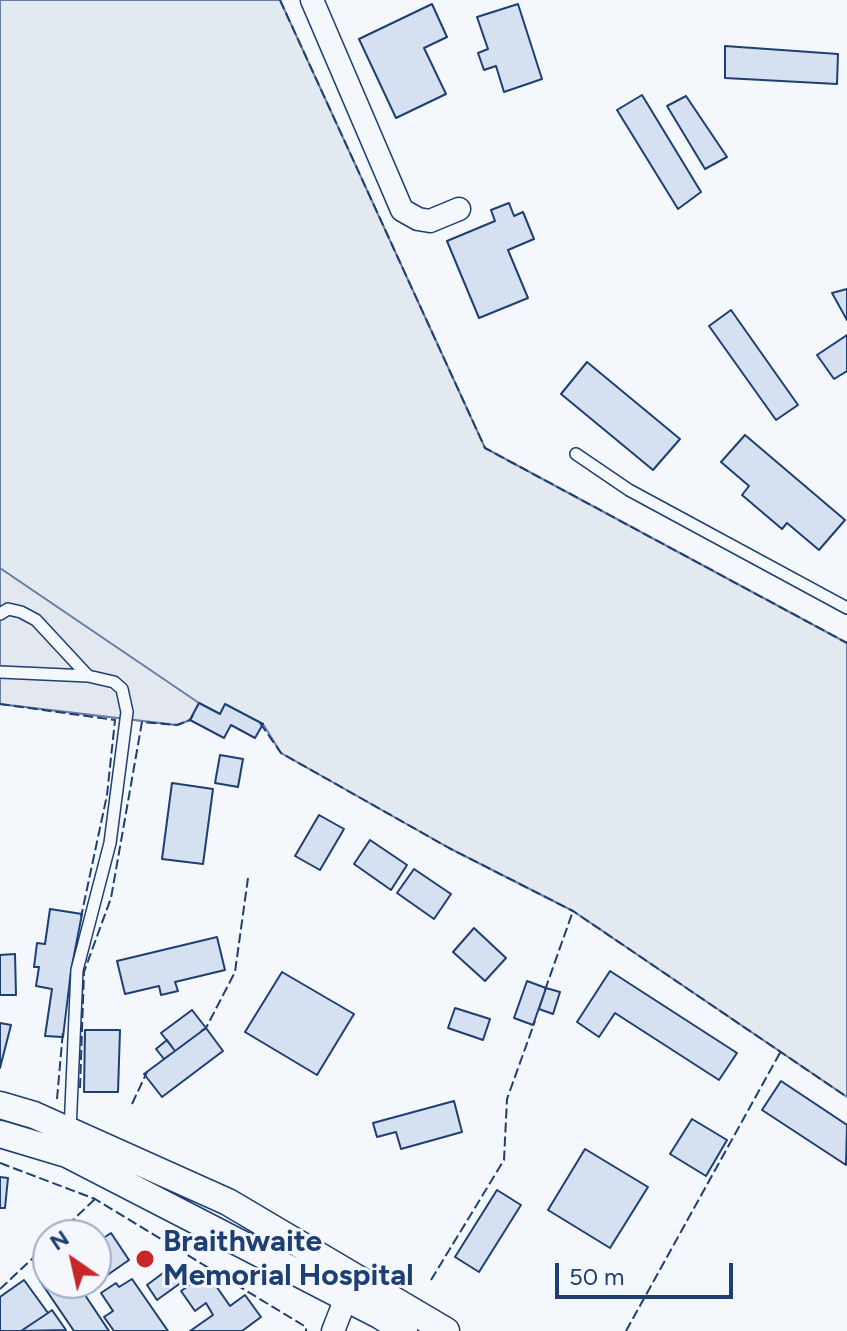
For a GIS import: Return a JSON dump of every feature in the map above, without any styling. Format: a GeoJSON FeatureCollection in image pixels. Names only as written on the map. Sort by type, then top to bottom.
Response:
{"type":"FeatureCollection","features":[{"type":"Feature","properties":{"kind":"street"},"geometry":{"type":"LineString","coordinates":[[312,0],[402,210],[418,219],[430,221],[459,209]]}},
{"type":"Feature","properties":{"kind":"street"},"geometry":{"type":"LineString","coordinates":[[0,1105],[34,1115],[228,1202],[350,1287],[404,1331]]}},
{"type":"Feature","properties":{"kind":"street"},"geometry":{"type":"LineString","coordinates":[[0,1134],[67,1154],[350,1287]]}},
{"type":"Feature","properties":{"kind":"street"},"geometry":{"type":"LineString","coordinates":[[333,1331],[350,1287]]}},
{"type":"Feature","properties":{"kind":"street"},"geometry":{"type":"LineString","coordinates":[[381,1315],[446,1331]]}},
{"type":"Feature","properties":{"kind":"lane"},"geometry":{"type":"LineString","coordinates":[[576,454],[629,490],[847,608]]}},
{"type":"Feature","properties":{"kind":"lane"},"geometry":{"type":"LineString","coordinates":[[0,614],[8,609],[36,620],[88,676]]}},
{"type":"Feature","properties":{"kind":"lane"},"geometry":{"type":"LineString","coordinates":[[0,672],[88,676],[114,682],[122,689],[127,712],[110,843],[77,970],[70,1131]]}},
{"type":"Feature","properties":{"kind":"shaded area"},"geometry":{"type":"Polygon","coordinates":[[[0,0],[280,0],[485,448],[847,643],[847,1097],[573,911],[449,848],[281,753],[263,724],[225,705],[220,714],[199,703],[190,720],[177,725],[0,704],[0,0]]]}},
{"type":"Feature","properties":{"kind":"shaded area"},"geometry":{"type":"Polygon","coordinates":[[[0,568],[199,703],[190,720],[177,725],[0,704],[0,568]]]}},
{"type":"Feature","properties":{"kind":"building"},"geometry":{"type":"Polygon","coordinates":[[[432,4],[447,37],[424,48],[446,94],[396,118],[359,39],[432,4]]]}},
{"type":"Feature","properties":{"kind":"building"},"geometry":{"type":"Polygon","coordinates":[[[518,4],[542,79],[504,92],[496,66],[484,70],[478,53],[488,49],[477,17],[518,4]]]}},
{"type":"Feature","properties":{"kind":"building"},"geometry":{"type":"Polygon","coordinates":[[[725,46],[838,54],[837,84],[725,78],[725,46]]]}},
{"type":"Feature","properties":{"kind":"building"},"geometry":{"type":"Polygon","coordinates":[[[642,95],[701,192],[678,209],[617,110],[642,95]]]}},
{"type":"Feature","properties":{"kind":"building"},"geometry":{"type":"Polygon","coordinates":[[[686,96],[727,157],[705,169],[667,106],[686,96]]]}},
{"type":"Feature","properties":{"kind":"building"},"geometry":{"type":"Polygon","coordinates":[[[509,203],[514,216],[523,212],[534,239],[508,250],[528,298],[479,318],[447,241],[495,221],[491,210],[509,203]]]}},
{"type":"Feature","properties":{"kind":"building"},"geometry":{"type":"Polygon","coordinates":[[[847,289],[847,320],[832,293],[847,289]]]}},
{"type":"Feature","properties":{"kind":"building"},"geometry":{"type":"Polygon","coordinates":[[[731,310],[798,405],[776,420],[709,326],[731,310]]]}},
{"type":"Feature","properties":{"kind":"building"},"geometry":{"type":"Polygon","coordinates":[[[847,335],[847,371],[834,379],[817,355],[847,335]]]}},
{"type":"Feature","properties":{"kind":"building"},"geometry":{"type":"Polygon","coordinates":[[[587,362],[680,439],[653,470],[561,394],[587,362]]]}},
{"type":"Feature","properties":{"kind":"building"},"geometry":{"type":"Polygon","coordinates":[[[745,435],[845,520],[819,550],[787,523],[782,529],[742,495],[749,486],[721,462],[745,435]]]}},
{"type":"Feature","properties":{"kind":"building"},"geometry":{"type":"Polygon","coordinates":[[[199,703],[220,714],[225,704],[263,724],[255,738],[231,725],[224,738],[190,720],[199,703]]]}},
{"type":"Feature","properties":{"kind":"building"},"geometry":{"type":"Polygon","coordinates":[[[220,755],[243,759],[238,787],[215,783],[220,755]]]}},
{"type":"Feature","properties":{"kind":"building"},"geometry":{"type":"Polygon","coordinates":[[[172,783],[213,789],[203,864],[162,859],[172,783]]]}},
{"type":"Feature","properties":{"kind":"building"},"geometry":{"type":"Polygon","coordinates":[[[319,815],[344,829],[320,870],[295,856],[319,815]]]}},
{"type":"Feature","properties":{"kind":"building"},"geometry":{"type":"Polygon","coordinates":[[[370,840],[407,865],[391,890],[354,864],[370,840]]]}},
{"type":"Feature","properties":{"kind":"building"},"geometry":{"type":"Polygon","coordinates":[[[414,869],[451,894],[434,919],[397,893],[414,869]]]}},
{"type":"Feature","properties":{"kind":"building"},"geometry":{"type":"Polygon","coordinates":[[[50,909],[82,914],[63,1037],[45,1036],[52,989],[36,986],[39,967],[34,967],[37,943],[45,944],[50,909]]]}},
{"type":"Feature","properties":{"kind":"building"},"geometry":{"type":"Polygon","coordinates":[[[474,928],[506,958],[485,981],[453,952],[474,928]]]}},
{"type":"Feature","properties":{"kind":"building"},"geometry":{"type":"Polygon","coordinates":[[[217,937],[225,970],[175,982],[178,991],[161,995],[159,986],[125,994],[117,961],[217,937]]]}},
{"type":"Feature","properties":{"kind":"building"},"geometry":{"type":"Polygon","coordinates":[[[15,954],[16,995],[0,995],[0,955],[15,954]]]}},
{"type":"Feature","properties":{"kind":"building"},"geometry":{"type":"Polygon","coordinates":[[[610,971],[737,1053],[719,1080],[615,1013],[599,1037],[577,1022],[610,971]]]}},
{"type":"Feature","properties":{"kind":"building"},"geometry":{"type":"Polygon","coordinates":[[[282,972],[354,1014],[317,1075],[245,1032],[282,972]]]}},
{"type":"Feature","properties":{"kind":"building"},"geometry":{"type":"Polygon","coordinates":[[[527,981],[546,988],[533,1025],[514,1018],[527,981]]]}},
{"type":"Feature","properties":{"kind":"building"},"geometry":{"type":"Polygon","coordinates":[[[546,988],[560,992],[553,1014],[539,1009],[546,988]]]}},
{"type":"Feature","properties":{"kind":"building"},"geometry":{"type":"Polygon","coordinates":[[[455,1008],[490,1019],[483,1040],[448,1028],[455,1008]]]}},
{"type":"Feature","properties":{"kind":"building"},"geometry":{"type":"Polygon","coordinates":[[[192,1010],[206,1028],[175,1051],[161,1033],[192,1010]]]}},
{"type":"Feature","properties":{"kind":"building"},"geometry":{"type":"Polygon","coordinates":[[[0,1023],[11,1025],[0,1068],[0,1023]]]}},
{"type":"Feature","properties":{"kind":"building"},"geometry":{"type":"Polygon","coordinates":[[[206,1028],[223,1051],[162,1097],[144,1074],[206,1028]]]}},
{"type":"Feature","properties":{"kind":"building"},"geometry":{"type":"Polygon","coordinates":[[[85,1030],[120,1030],[118,1092],[84,1092],[85,1030]]]}},
{"type":"Feature","properties":{"kind":"building"},"geometry":{"type":"Polygon","coordinates":[[[167,1040],[175,1051],[164,1059],[156,1049],[167,1040]]]}},
{"type":"Feature","properties":{"kind":"building"},"geometry":{"type":"Polygon","coordinates":[[[781,1081],[847,1125],[846,1165],[762,1110],[781,1081]]]}},
{"type":"Feature","properties":{"kind":"building"},"geometry":{"type":"Polygon","coordinates":[[[454,1101],[462,1132],[401,1149],[396,1132],[377,1137],[373,1123],[454,1101]]]}},
{"type":"Feature","properties":{"kind":"building"},"geometry":{"type":"Polygon","coordinates":[[[692,1119],[727,1140],[706,1176],[670,1154],[692,1119]]]}},
{"type":"Feature","properties":{"kind":"building"},"geometry":{"type":"Polygon","coordinates":[[[585,1149],[648,1187],[610,1248],[548,1210],[585,1149]]]}},
{"type":"Feature","properties":{"kind":"building"},"geometry":{"type":"Polygon","coordinates":[[[0,1177],[8,1178],[5,1208],[0,1208],[0,1177]]]}},
{"type":"Feature","properties":{"kind":"building"},"geometry":{"type":"Polygon","coordinates":[[[497,1190],[521,1205],[479,1272],[455,1257],[497,1190]]]}},
{"type":"Feature","properties":{"kind":"building"},"geometry":{"type":"Polygon","coordinates":[[[112,1234],[129,1260],[112,1272],[112,1234]]]}},
{"type":"Feature","properties":{"kind":"building"},"geometry":{"type":"Polygon","coordinates":[[[171,1267],[182,1282],[157,1300],[147,1285],[171,1267]]]}},
{"type":"Feature","properties":{"kind":"building"},"geometry":{"type":"Polygon","coordinates":[[[207,1273],[230,1306],[245,1295],[261,1317],[242,1331],[190,1331],[213,1315],[206,1303],[195,1311],[181,1291],[207,1273]]]}},
{"type":"Feature","properties":{"kind":"building"},"geometry":{"type":"Polygon","coordinates":[[[132,1279],[168,1331],[114,1331],[104,1317],[113,1311],[105,1299],[112,1299],[112,1286],[116,1283],[119,1287],[132,1279]]]}},
{"type":"Feature","properties":{"kind":"building"},"geometry":{"type":"Polygon","coordinates":[[[24,1280],[32,1291],[32,1299],[38,1299],[48,1313],[21,1331],[0,1331],[0,1297],[24,1280]]]}},
{"type":"Feature","properties":{"kind":"building"},"geometry":{"type":"Polygon","coordinates":[[[52,1299],[88,1299],[109,1331],[74,1331],[52,1299]]]}},
{"type":"Feature","properties":{"kind":"building"},"geometry":{"type":"Polygon","coordinates":[[[52,1310],[66,1330],[21,1331],[48,1313],[52,1310]]]}},
{"type":"Feature","properties":{"kind":"fence"},"geometry":{"type":"LineString","coordinates":[[280,0],[485,448],[847,643]]}},
{"type":"Feature","properties":{"kind":"fence"},"geometry":{"type":"LineString","coordinates":[[0,704],[115,720],[107,795],[81,917]]}},
{"type":"Feature","properties":{"kind":"fence"},"geometry":{"type":"LineString","coordinates":[[80,1088],[84,972],[111,898],[142,722],[177,725],[190,720],[193,715]]}},
{"type":"Feature","properties":{"kind":"fence"},"geometry":{"type":"LineString","coordinates":[[260,723],[281,753],[449,848],[573,911],[847,1097]]}},
{"type":"Feature","properties":{"kind":"fence"},"geometry":{"type":"LineString","coordinates":[[201,1031],[206,1028],[235,972],[248,878]]}},
{"type":"Feature","properties":{"kind":"fence"},"geometry":{"type":"LineString","coordinates":[[545,990],[573,911]]}},
{"type":"Feature","properties":{"kind":"fence"},"geometry":{"type":"LineString","coordinates":[[431,1280],[504,1160],[507,1099],[535,1021]]}},
{"type":"Feature","properties":{"kind":"fence"},"geometry":{"type":"LineString","coordinates":[[57,1099],[63,1031]]}},
{"type":"Feature","properties":{"kind":"fence"},"geometry":{"type":"LineString","coordinates":[[626,1331],[781,1051]]}},
{"type":"Feature","properties":{"kind":"fence"},"geometry":{"type":"LineString","coordinates":[[132,1104],[147,1072]]}},
{"type":"Feature","properties":{"kind":"fence"},"geometry":{"type":"LineString","coordinates":[[0,1163],[95,1199],[306,1327],[306,1331]]}},
{"type":"Feature","properties":{"kind":"fence"},"geometry":{"type":"LineString","coordinates":[[74,1219],[95,1199]]}},
{"type":"Feature","properties":{"kind":"fence"},"geometry":{"type":"LineString","coordinates":[[0,1289],[32,1259]]}},
{"type":"Feature","properties":{"kind":"place","name":"Braithwaite Memorial Hospital"},"geometry":{"type":"Point","coordinates":[145,1259]}}]}
